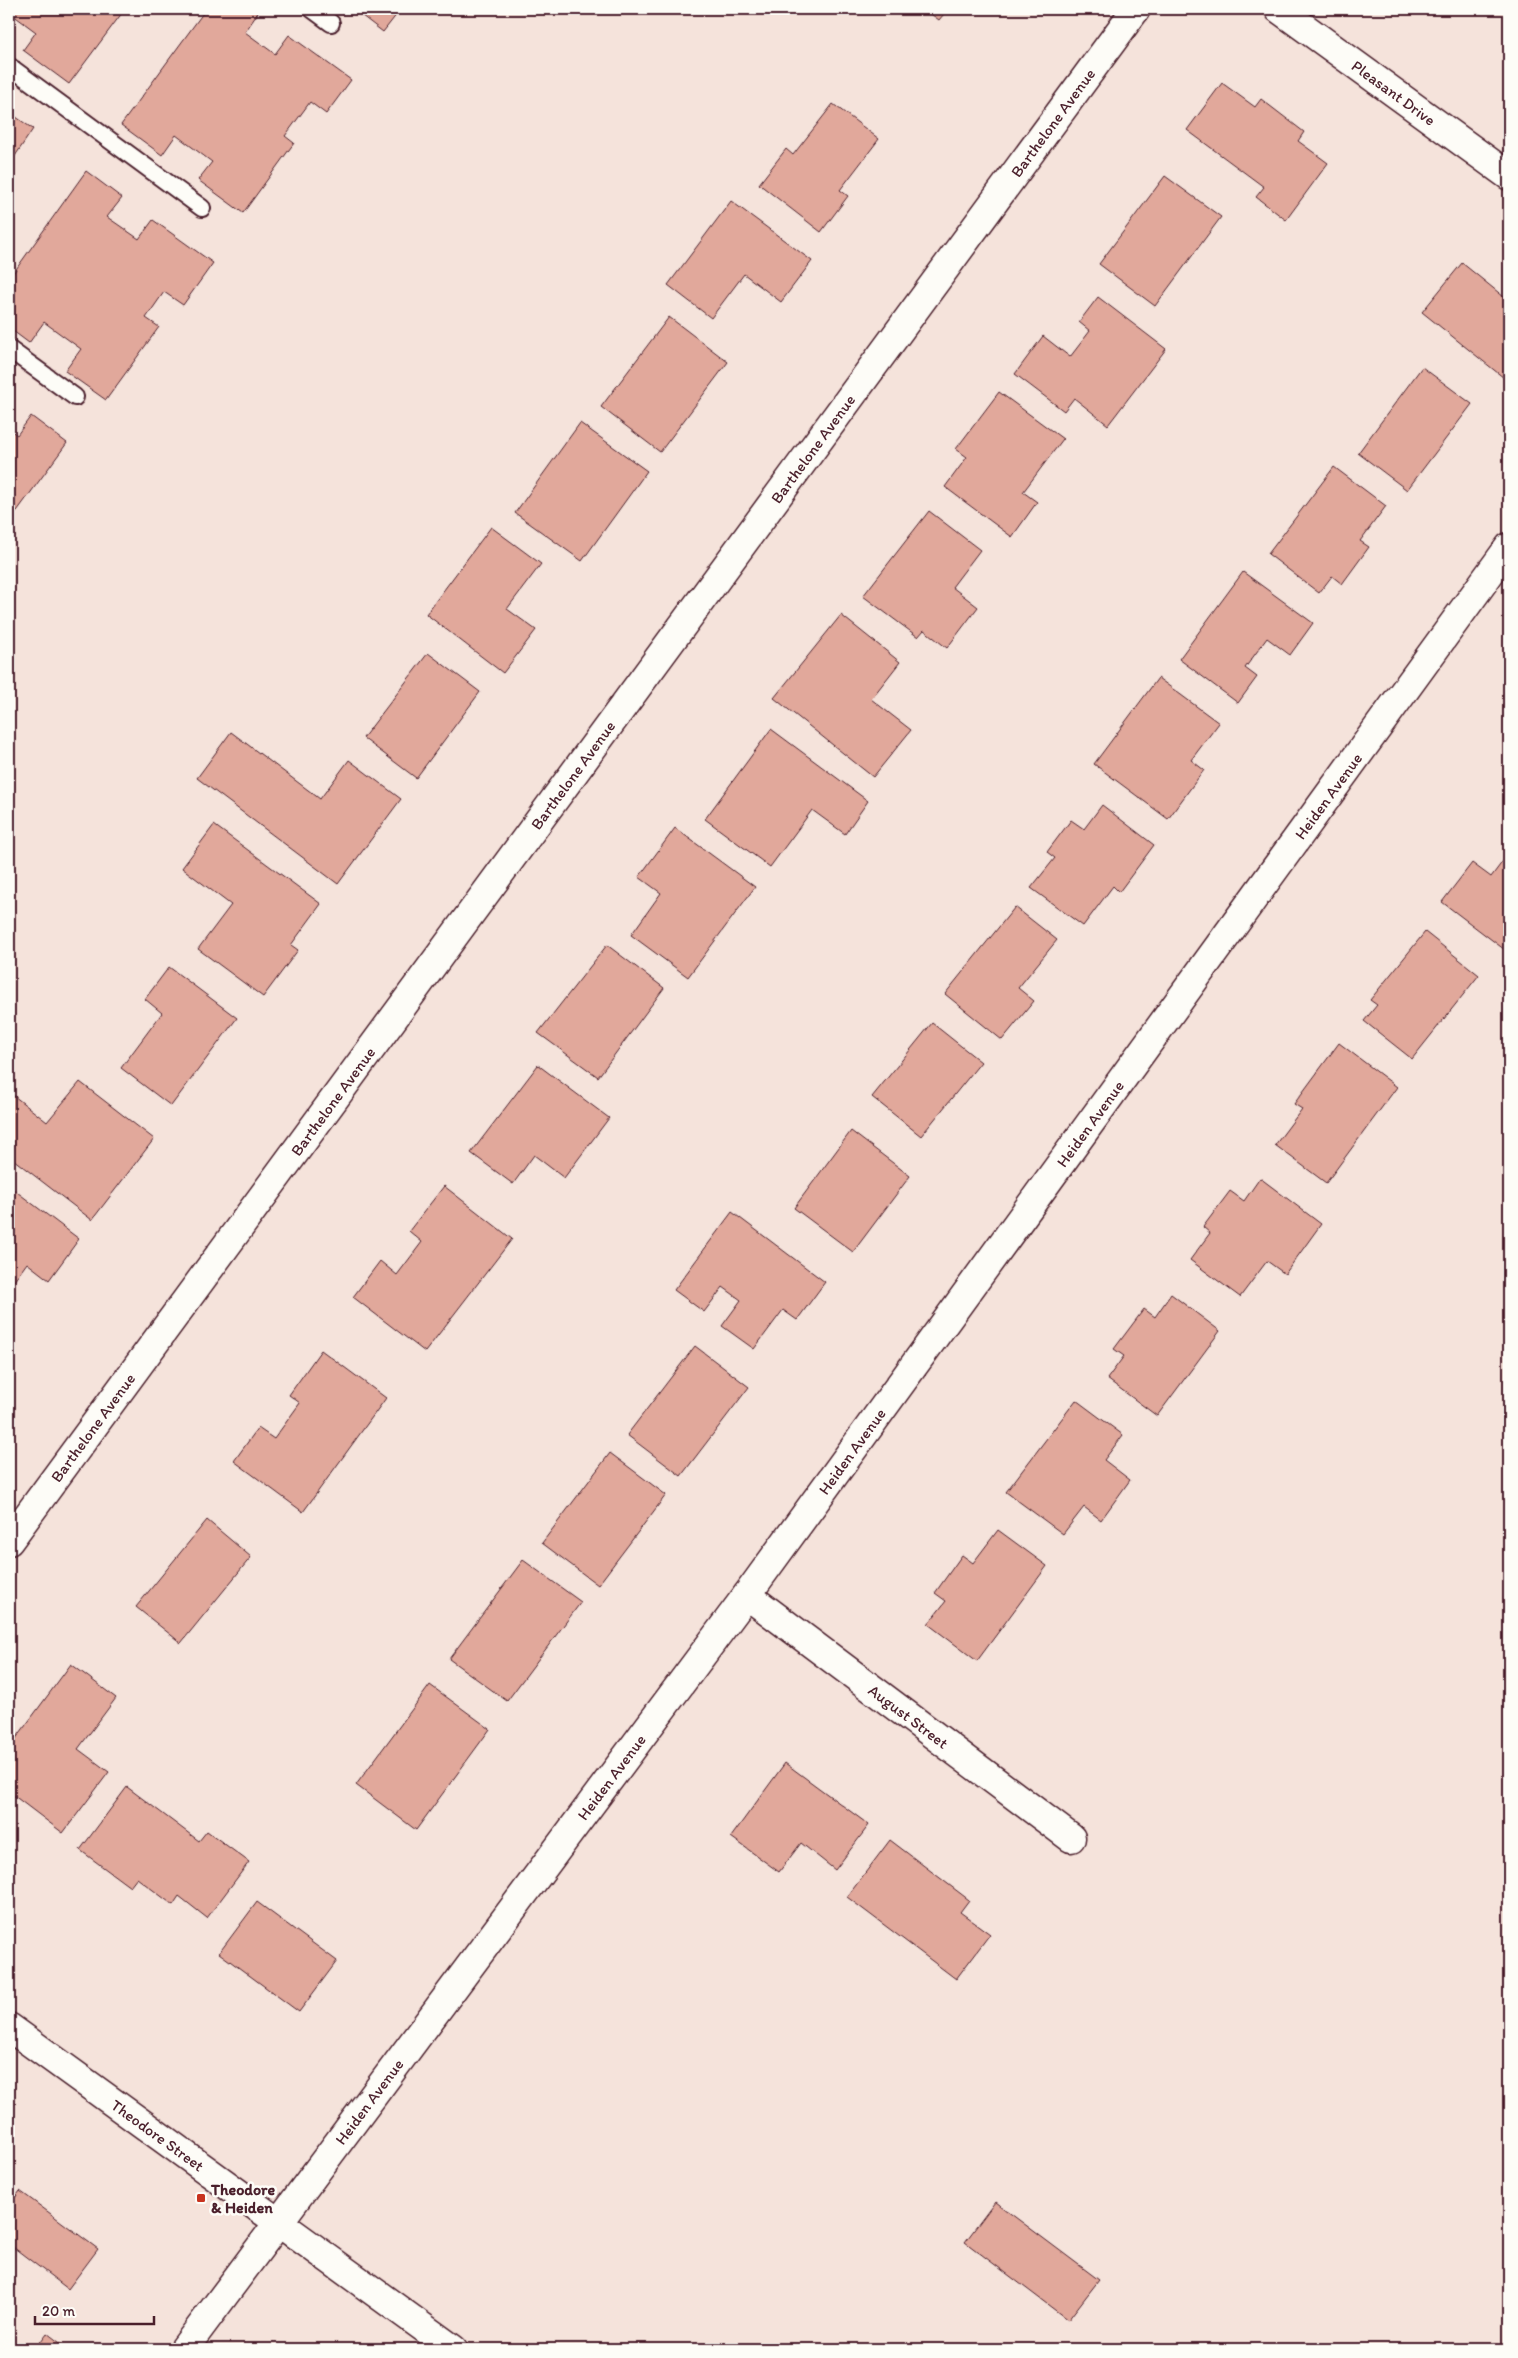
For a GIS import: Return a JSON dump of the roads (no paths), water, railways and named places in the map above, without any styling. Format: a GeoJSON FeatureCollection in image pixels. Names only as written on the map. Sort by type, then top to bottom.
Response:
{"type":"FeatureCollection","features":[{"type":"Feature","properties":{"kind":"street","name":"Barthelone Avenue"},"geometry":{"type":"LineString","coordinates":[[9,1541],[1136,9]]}},
{"type":"Feature","properties":{"kind":"street","name":"Pleasant Drive"},"geometry":{"type":"LineString","coordinates":[[1279,9],[1509,176]]}},
{"type":"Feature","properties":{"kind":"street","name":"Heiden Avenue"},"geometry":{"type":"LineString","coordinates":[[184,2349],[747,1595],[1509,547]]}},
{"type":"Feature","properties":{"kind":"street","name":"August Street"},"geometry":{"type":"LineString","coordinates":[[747,1595],[1071,1838]]}},
{"type":"Feature","properties":{"kind":"street","name":"Theodore Street"},"geometry":{"type":"LineString","coordinates":[[9,2027],[453,2349]]}},
{"type":"Feature","properties":{"kind":"lane"},"geometry":{"type":"LineString","coordinates":[[312,9],[331,23]]}},
{"type":"Feature","properties":{"kind":"lane"},"geometry":{"type":"LineString","coordinates":[[9,66],[202,208]]}},
{"type":"Feature","properties":{"kind":"lane"},"geometry":{"type":"LineString","coordinates":[[9,349],[75,398]]}},
{"type":"Feature","properties":{"kind":"place","name":"Theodore & Heiden"},"geometry":{"type":"Point","coordinates":[201,2198]}}]}
